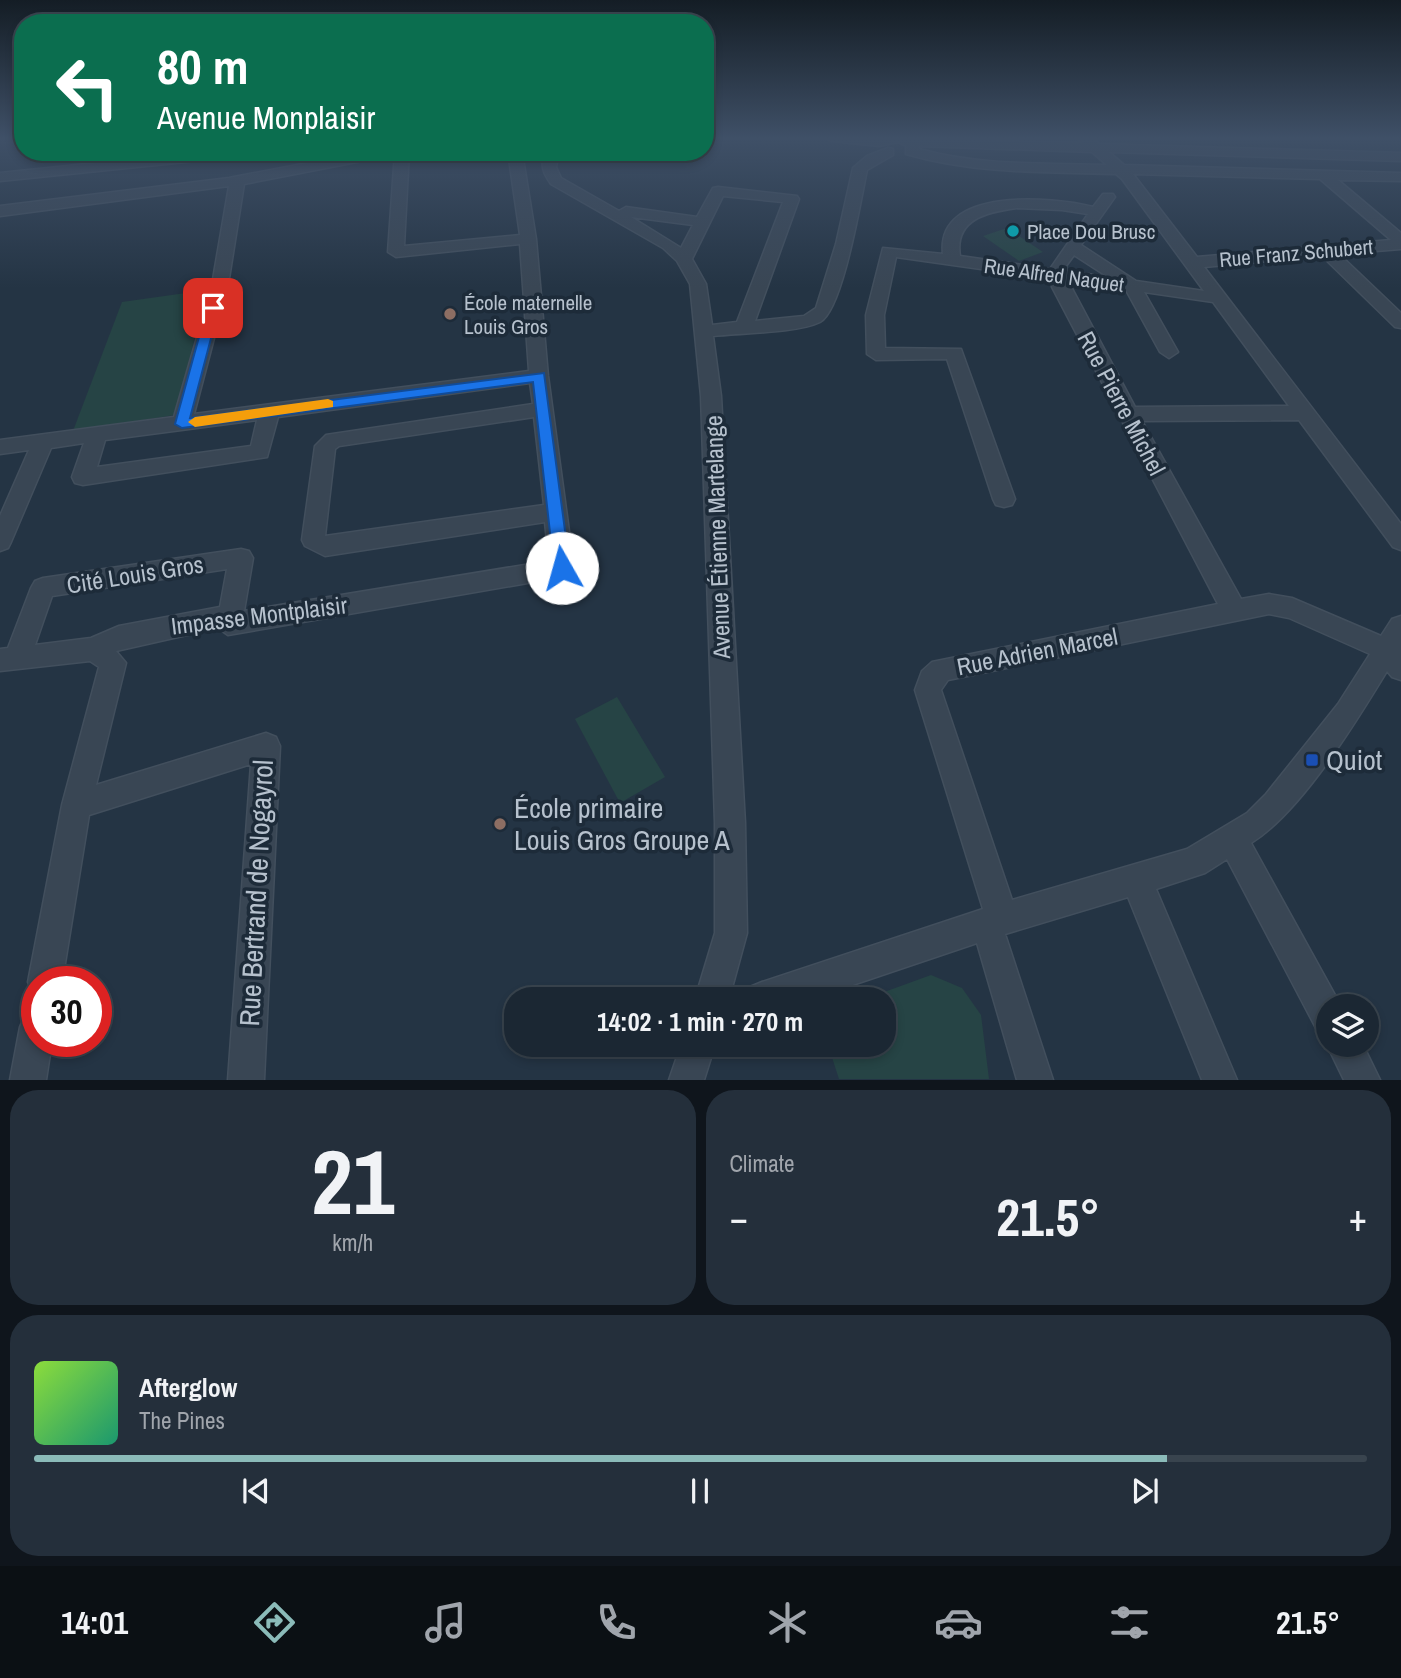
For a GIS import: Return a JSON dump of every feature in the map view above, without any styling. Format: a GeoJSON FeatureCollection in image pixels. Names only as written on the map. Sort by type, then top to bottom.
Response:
{"type":"FeatureCollection","features":[{"type":"Feature","properties":{"kind":"street"},"geometry":{"type":"LineString","coordinates":[[0,211],[186,187]]}},
{"type":"Feature","properties":{"kind":"street"},"geometry":{"type":"LineString","coordinates":[[182,424],[220,285],[236,187]]}},
{"type":"Feature","properties":{"kind":"street"},"geometry":{"type":"LineString","coordinates":[[400,187],[396,252],[528,239]]}},
{"type":"Feature","properties":{"kind":"street"},"geometry":{"type":"LineString","coordinates":[[520,187],[528,239],[539,376],[543,409],[555,512],[324,547],[313,540],[325,446],[333,440],[543,409]]}},
{"type":"Feature","properties":{"kind":"street","name":"Avenue Étienne Martelange"},"geometry":{"type":"LineString","coordinates":[[568,187],[655,234],[684,259],[698,285],[711,396],[730,824],[731,933],[715,987]]}},
{"type":"Feature","properties":{"kind":"street"},"geometry":{"type":"LineString","coordinates":[[705,331],[807,321],[817,317],[824,309],[844,244],[856,187]]}},
{"type":"Feature","properties":{"kind":"street"},"geometry":{"type":"LineString","coordinates":[[1134,187],[1401,541]]}},
{"type":"Feature","properties":{"kind":"street"},"geometry":{"type":"LineString","coordinates":[[1338,187],[1401,242]]}},
{"type":"Feature","properties":{"kind":"street"},"geometry":{"type":"LineString","coordinates":[[684,259],[718,191],[792,199],[744,326]]}},
{"type":"Feature","properties":{"kind":"street"},"geometry":{"type":"LineString","coordinates":[[952,260],[951,240],[956,231],[964,221],[990,208],[1044,203],[1103,205],[1058,266],[1059,275]]}},
{"type":"Feature","properties":{"kind":"street"},"geometry":{"type":"LineString","coordinates":[[618,215],[627,212],[702,222]]}},
{"type":"Feature","properties":{"kind":"street","name":"Rue Franz Schubert"},"geometry":{"type":"LineString","coordinates":[[1191,263],[1401,242]]}},
{"type":"Feature","properties":{"kind":"street"},"geometry":{"type":"LineString","coordinates":[[1072,246],[1132,286],[1170,352]]}},
{"type":"Feature","properties":{"kind":"street"},"geometry":{"type":"LineString","coordinates":[[1325,250],[1401,323]]}},
{"type":"Feature","properties":{"kind":"street","name":"Rue Alfred Naquet"},"geometry":{"type":"LineString","coordinates":[[1004,499],[954,354],[876,354],[875,314],[889,251],[1219,298]]}},
{"type":"Feature","properties":{"kind":"street","name":"Rue Pierre Michel"},"geometry":{"type":"LineString","coordinates":[[1059,275],[1060,287],[1235,612]]}},
{"type":"Feature","properties":{"kind":"street"},"geometry":{"type":"LineString","coordinates":[[0,447],[539,376]]}},
{"type":"Feature","properties":{"kind":"street"},"geometry":{"type":"LineString","coordinates":[[97,435],[83,477],[260,452],[269,412]]}},
{"type":"Feature","properties":{"kind":"street"},"geometry":{"type":"LineString","coordinates":[[1127,414],[1304,413]]}},
{"type":"Feature","properties":{"kind":"street"},"geometry":{"type":"LineString","coordinates":[[1,539],[43,442]]}},
{"type":"Feature","properties":{"kind":"street","name":"Impasse Montplaisir"},"geometry":{"type":"LineString","coordinates":[[9,658],[94,649],[119,637],[231,615],[228,624],[562,568],[555,512]]}},
{"type":"Feature","properties":{"kind":"street","name":"Cité Louis Gros"},"geometry":{"type":"LineString","coordinates":[[9,658],[43,588],[241,558],[231,615]]}},
{"type":"Feature","properties":{"kind":"street","name":"Rue Adrien Marcel"},"geometry":{"type":"LineString","coordinates":[[1035,1080],[996,952],[993,922],[928,691],[931,679],[941,670],[1269,604],[1292,608],[1396,649]]}},
{"type":"Feature","properties":{"kind":"street"},"geometry":{"type":"LineString","coordinates":[[48,966],[76,805],[113,663],[94,649]]}},
{"type":"Feature","properties":{"kind":"street"},"geometry":{"type":"LineString","coordinates":[[798,987],[993,922],[1194,862],[1257,823],[1276,804],[1396,649]]}},
{"type":"Feature","properties":{"kind":"street","name":"Rue Bertrand de Nogayrol"},"geometry":{"type":"LineString","coordinates":[[76,805],[266,746],[246,1080]]}},
{"type":"Feature","properties":{"kind":"street"},"geometry":{"type":"LineString","coordinates":[[1232,838],[1316,994]]}},
{"type":"Feature","properties":{"kind":"street"},"geometry":{"type":"LineString","coordinates":[[1136,878],[1220,1080]]}},
{"type":"Feature","properties":{"kind":"street"},"geometry":{"type":"LineString","coordinates":[[28,1080],[32,1057]]}},
{"type":"Feature","properties":{"kind":"street"},"geometry":{"type":"LineString","coordinates":[[686,1080],[694,1057]]}},
{"type":"Feature","properties":{"kind":"street"},"geometry":{"type":"LineString","coordinates":[[1351,1057],[1363,1080]]}},
{"type":"Feature","properties":{"kind":"green space"},"geometry":{"type":"Polygon","coordinates":[[[1007,228],[1043,252],[1019,261],[983,236],[1007,228]]]}},
{"type":"Feature","properties":{"kind":"green space"},"geometry":{"type":"Polygon","coordinates":[[[207,290],[175,415],[73,431],[122,302],[207,290]]]}},
{"type":"Feature","properties":{"kind":"green space"},"geometry":{"type":"Polygon","coordinates":[[[617,697],[665,777],[620,803],[575,719],[617,697]]]}},
{"type":"Feature","properties":{"kind":"green space"},"geometry":{"type":"Polygon","coordinates":[[[931,975],[962,988],[981,1015],[989,1079],[839,1079],[832,1057],[896,1057],[896,988],[931,975]]]}},
{"type":"Feature","properties":{"kind":"slow traffic"},"geometry":{"type":"LineString","coordinates":[[195,422],[328,404]]}},
{"type":"Feature","properties":{"kind":"place","name":"Place Dou Brusc"},"geometry":{"type":"Point","coordinates":[1013,231]}},
{"type":"Feature","properties":{"kind":"place","name":"École maternelle Louis Gros"},"geometry":{"type":"Point","coordinates":[450,314]}},
{"type":"Feature","properties":{"kind":"place","name":"Quiot"},"geometry":{"type":"Point","coordinates":[1312,760]}},
{"type":"Feature","properties":{"kind":"place","name":"École primaire Louis Gros Groupe A"},"geometry":{"type":"Point","coordinates":[500,824]}},
{"type":"Feature","properties":{"kind":"route"},"geometry":{"type":"LineString","coordinates":[[213,308],[182,424],[539,376],[562,568]]}}]}
